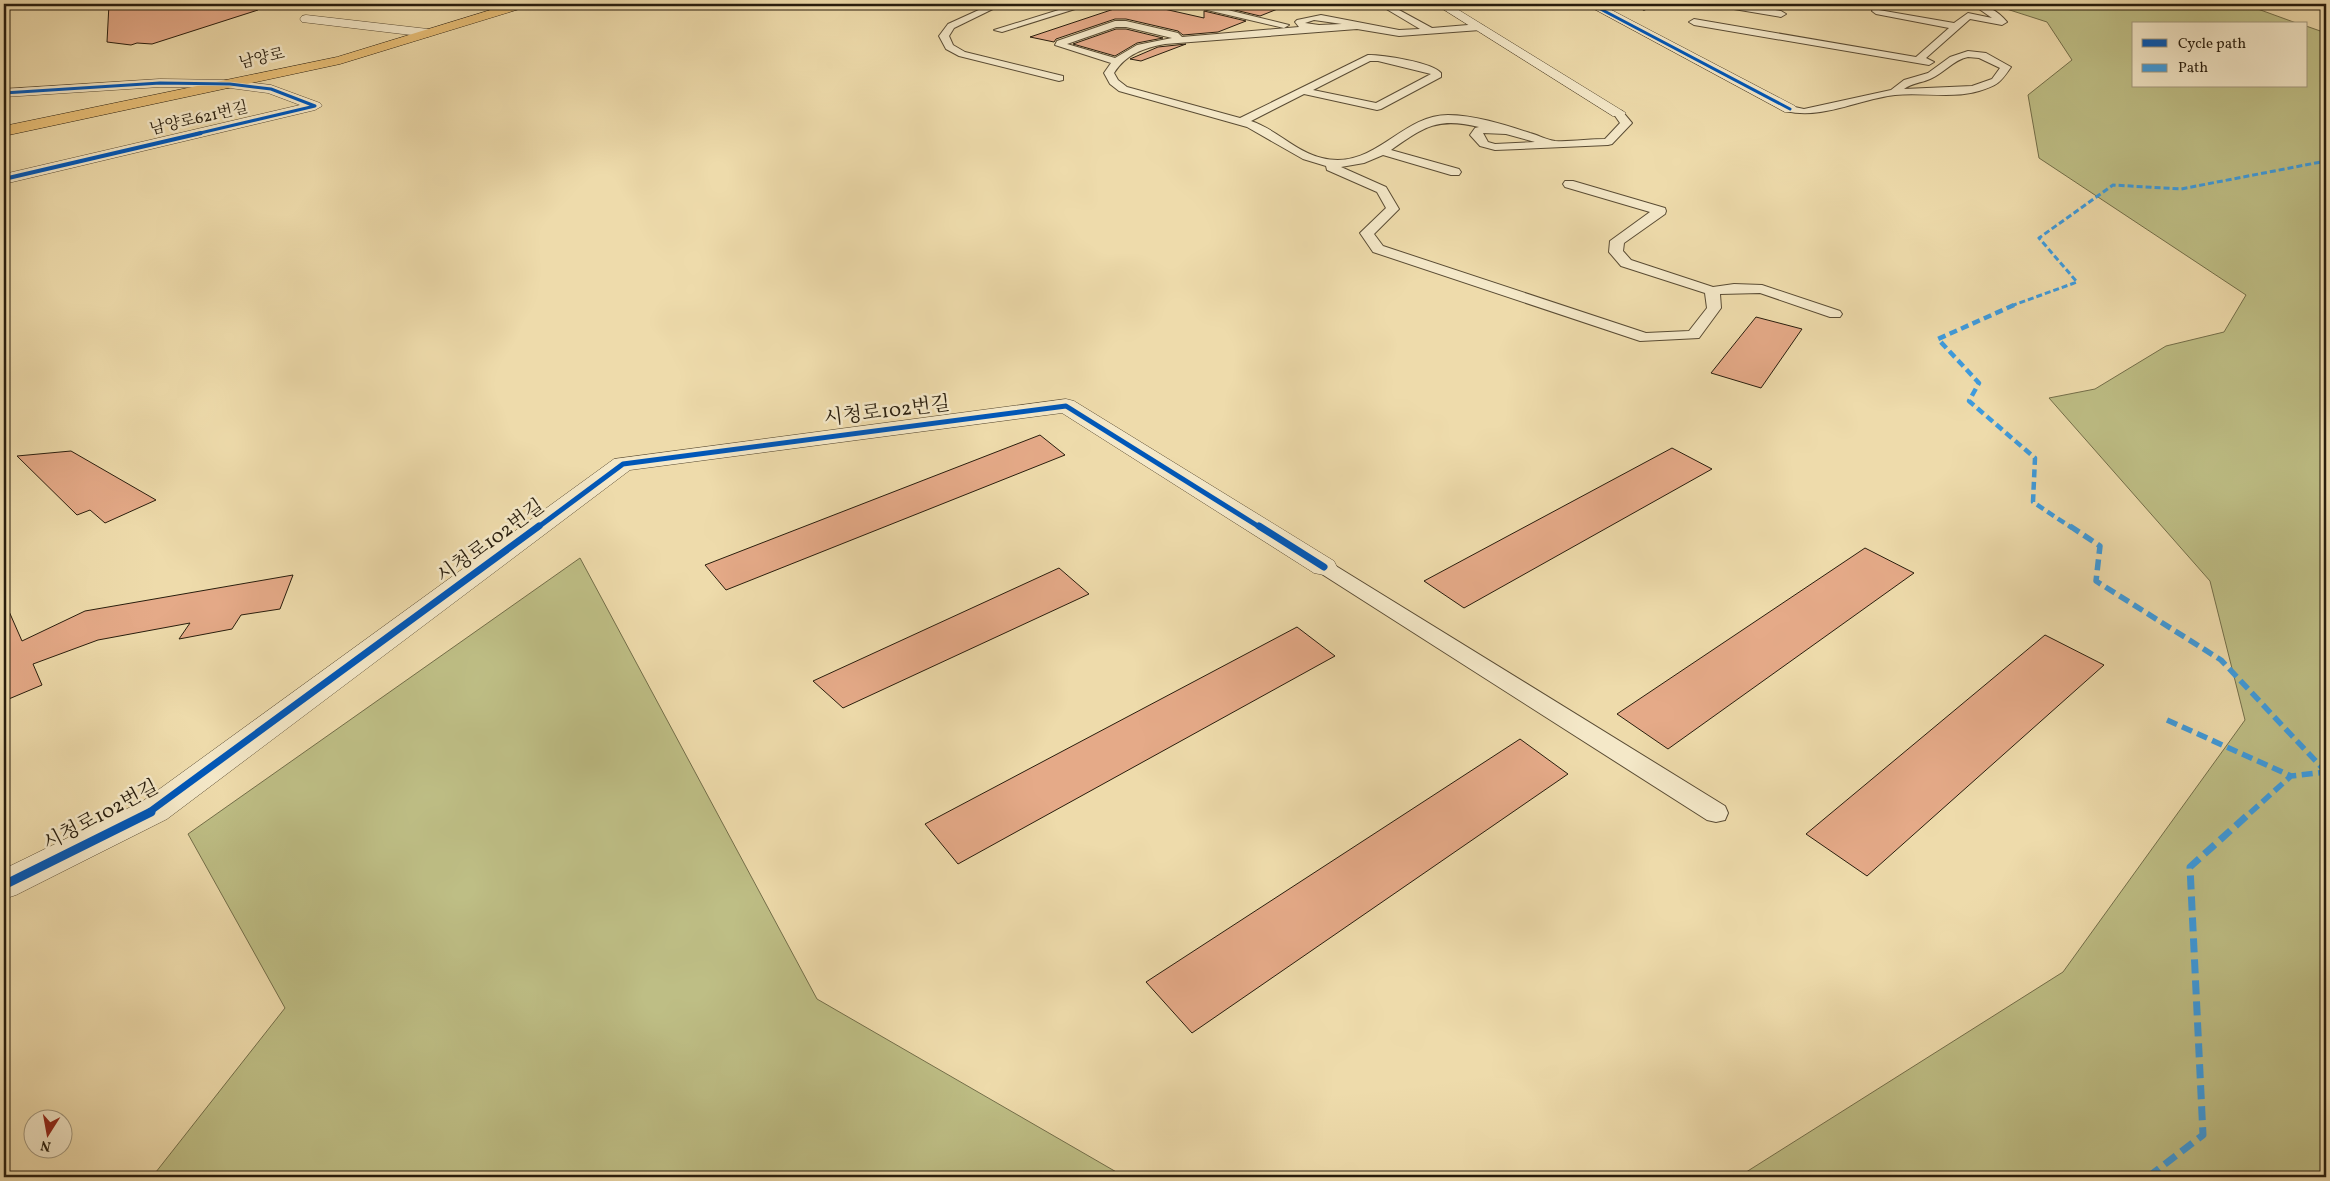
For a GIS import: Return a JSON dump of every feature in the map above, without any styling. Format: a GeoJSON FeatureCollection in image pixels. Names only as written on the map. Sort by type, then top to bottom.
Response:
{"type":"FeatureCollection","features":[{"type":"Feature","properties":{"kind":"main road","name":"남양로"},"geometry":{"type":"LineString","coordinates":[[4,131],[340,60],[522,4]]}},
{"type":"Feature","properties":{"kind":"street"},"geometry":{"type":"LineString","coordinates":[[1441,4],[1618,113]]}},
{"type":"Feature","properties":{"kind":"street"},"geometry":{"type":"LineString","coordinates":[[1591,4],[1790,110]]}},
{"type":"Feature","properties":{"kind":"street"},"geometry":{"type":"LineString","coordinates":[[306,19],[428,33]]}},
{"type":"Feature","properties":{"kind":"street"},"geometry":{"type":"LineString","coordinates":[[4,94],[160,84],[230,84]]}},
{"type":"Feature","properties":{"kind":"street","name":"남양로621번길"},"geometry":{"type":"LineString","coordinates":[[4,179],[315,106],[271,89],[230,84]]}},
{"type":"Feature","properties":{"kind":"street","name":"시청로102번길"},"geometry":{"type":"LineString","coordinates":[[4,885],[155,810],[623,464],[1066,406],[1324,567]]}},
{"type":"Feature","properties":{"kind":"lane"},"geometry":{"type":"LineString","coordinates":[[999,4],[951,26],[944,36],[949,47],[962,54],[1059,78]]}},
{"type":"Feature","properties":{"kind":"lane"},"geometry":{"type":"LineString","coordinates":[[999,30],[1087,4]]}},
{"type":"Feature","properties":{"kind":"lane"},"geometry":{"type":"LineString","coordinates":[[1193,4],[1303,30]]}},
{"type":"Feature","properties":{"kind":"lane"},"geometry":{"type":"LineString","coordinates":[[1382,4],[1431,31]]}},
{"type":"Feature","properties":{"kind":"lane"},"geometry":{"type":"LineString","coordinates":[[1722,4],[1781,14]]}},
{"type":"Feature","properties":{"kind":"lane"},"geometry":{"type":"LineString","coordinates":[[1918,60],[1954,26],[1968,16],[2002,22],[1996,16],[1976,4]]}},
{"type":"Feature","properties":{"kind":"lane"},"geometry":{"type":"LineString","coordinates":[[1876,11],[1954,26]]}},
{"type":"Feature","properties":{"kind":"lane"},"geometry":{"type":"LineString","coordinates":[[1319,28],[1303,26],[1300,22],[1306,18],[1320,17],[1399,33],[1480,28]]}},
{"type":"Feature","properties":{"kind":"lane"},"geometry":{"type":"LineString","coordinates":[[1694,22],[1944,65]]}},
{"type":"Feature","properties":{"kind":"lane"},"geometry":{"type":"LineString","coordinates":[[1116,60],[1060,45],[1060,43],[1115,24],[1126,24],[1190,39]]}},
{"type":"Feature","properties":{"kind":"lane"},"geometry":{"type":"LineString","coordinates":[[1357,26],[1190,39],[1144,46],[1116,60],[1109,73],[1114,82],[1123,89],[1267,131],[1319,162],[1382,190],[1393,209],[1367,233],[1378,249],[1645,338],[1694,335],[1714,308],[1712,291]]}},
{"type":"Feature","properties":{"kind":"lane"},"geometry":{"type":"LineString","coordinates":[[1790,110],[1804,112],[1895,92],[1941,92],[1974,89],[1996,81],[2006,66],[1990,58],[1972,53],[1959,54],[1929,76],[1904,82],[1895,92]]}},
{"type":"Feature","properties":{"kind":"lane"},"geometry":{"type":"LineString","coordinates":[[1241,122],[1368,58],[1378,58],[1433,70],[1437,75],[1377,107],[1304,91]]}},
{"type":"Feature","properties":{"kind":"lane"},"geometry":{"type":"LineString","coordinates":[[1507,130],[1479,130],[1476,135],[1484,144],[1495,147],[1549,143],[1608,142],[1626,124],[1618,113]]}},
{"type":"Feature","properties":{"kind":"lane"},"geometry":{"type":"LineString","coordinates":[[1319,162],[1347,165],[1374,157],[1424,124],[1442,118],[1517,131],[1549,143]]}},
{"type":"Feature","properties":{"kind":"lane"},"geometry":{"type":"LineString","coordinates":[[1383,151],[1455,172]]}},
{"type":"Feature","properties":{"kind":"lane"},"geometry":{"type":"LineString","coordinates":[[1569,184],[1660,211],[1617,241],[1616,252],[1626,263],[1712,291],[1734,288],[1762,289],[1835,314]]}},
{"type":"Feature","properties":{"kind":"lane"},"geometry":{"type":"LineString","coordinates":[[1324,567],[1716,812]]}},
{"type":"Feature","properties":{"kind":"green space"},"geometry":{"type":"Polygon","coordinates":[[[1991,4],[2244,4],[2294,22],[2132,22],[2132,88],[2308,88],[2308,27],[2326,33],[2326,1177],[1728,1177],[1743,1174],[2063,972],[2245,720],[2210,581],[2049,398],[2095,389],[2166,346],[2224,332],[2246,295],[2039,158],[2028,95],[2072,60],[2047,22],[1991,4]]]}},
{"type":"Feature","properties":{"kind":"green space"},"geometry":{"type":"Polygon","coordinates":[[[580,558],[817,999],[1125,1177],[152,1177],[285,1008],[188,834],[580,558]]]}},
{"type":"Feature","properties":{"kind":"building"},"geometry":{"type":"Polygon","coordinates":[[[109,4],[257,4],[258,10],[152,44],[137,43],[131,45],[107,42],[109,4]]]}},
{"type":"Feature","properties":{"kind":"building"},"geometry":{"type":"Polygon","coordinates":[[[1129,4],[1142,4],[1204,18],[1204,11],[1246,21],[1218,32],[1183,35],[1178,31],[1126,19],[1115,19],[1056,39],[1054,42],[1030,37],[1129,4]]]}},
{"type":"Feature","properties":{"kind":"building"},"geometry":{"type":"Polygon","coordinates":[[[1210,4],[1285,4],[1285,6],[1260,16],[1210,4]]]}},
{"type":"Feature","properties":{"kind":"building"},"geometry":{"type":"Polygon","coordinates":[[[1116,29],[1126,29],[1163,38],[1137,43],[1115,56],[1073,44],[1116,29]]]}},
{"type":"Feature","properties":{"kind":"building"},"geometry":{"type":"Polygon","coordinates":[[[1186,44],[1141,61],[1130,59],[1158,47],[1186,44]]]}},
{"type":"Feature","properties":{"kind":"building"},"geometry":{"type":"Polygon","coordinates":[[[1756,317],[1802,329],[1761,388],[1711,373],[1756,317]]]}},
{"type":"Feature","properties":{"kind":"building"},"geometry":{"type":"Polygon","coordinates":[[[1040,435],[1065,455],[726,590],[705,565],[1040,435]]]}},
{"type":"Feature","properties":{"kind":"building"},"geometry":{"type":"Polygon","coordinates":[[[1672,448],[1712,469],[1464,608],[1424,581],[1672,448]]]}},
{"type":"Feature","properties":{"kind":"building"},"geometry":{"type":"Polygon","coordinates":[[[71,451],[156,500],[105,523],[90,510],[77,515],[17,456],[71,451]]]}},
{"type":"Feature","properties":{"kind":"building"},"geometry":{"type":"Polygon","coordinates":[[[1865,548],[1914,573],[1668,749],[1617,714],[1865,548]]]}},
{"type":"Feature","properties":{"kind":"building"},"geometry":{"type":"Polygon","coordinates":[[[1059,568],[1089,594],[843,708],[813,681],[1059,568]]]}},
{"type":"Feature","properties":{"kind":"building"},"geometry":{"type":"Polygon","coordinates":[[[293,575],[280,609],[241,615],[232,629],[179,639],[190,623],[98,640],[33,664],[42,685],[4,701],[4,600],[22,641],[85,611],[293,575]]]}},
{"type":"Feature","properties":{"kind":"building"},"geometry":{"type":"Polygon","coordinates":[[[1297,627],[1335,656],[958,864],[925,824],[1297,627]]]}},
{"type":"Feature","properties":{"kind":"building"},"geometry":{"type":"Polygon","coordinates":[[[2045,635],[2104,665],[1867,876],[1806,834],[2045,635]]]}},
{"type":"Feature","properties":{"kind":"building"},"geometry":{"type":"Polygon","coordinates":[[[1520,739],[1568,774],[1192,1033],[1146,982],[1520,739]]]}},
{"type":"Feature","properties":{"kind":"marked path"},"geometry":{"type":"LineString","coordinates":[[2326,161],[2181,189],[2113,185],[2039,238],[2077,282],[1997,311],[1938,339],[1979,383],[1969,401],[2035,458],[2033,502],[2100,546],[2096,581],[2221,660],[2326,772]]}},
{"type":"Feature","properties":{"kind":"marked path"},"geometry":{"type":"LineString","coordinates":[[2167,720],[2291,776]]}},
{"type":"Feature","properties":{"kind":"marked path"},"geometry":{"type":"LineString","coordinates":[[2148,1177],[2203,1135],[2190,867],[2291,776],[2326,772]]}},
{"type":"Feature","properties":{"kind":"cycle path"},"geometry":{"type":"LineString","coordinates":[[1591,4],[1790,109]]}},
{"type":"Feature","properties":{"kind":"cycle path"},"geometry":{"type":"LineString","coordinates":[[4,93],[160,83],[230,84],[271,89],[315,106],[4,179]]}},
{"type":"Feature","properties":{"kind":"cycle path"},"geometry":{"type":"LineString","coordinates":[[4,885],[155,810],[623,464],[1066,406],[1324,567]]}}]}
